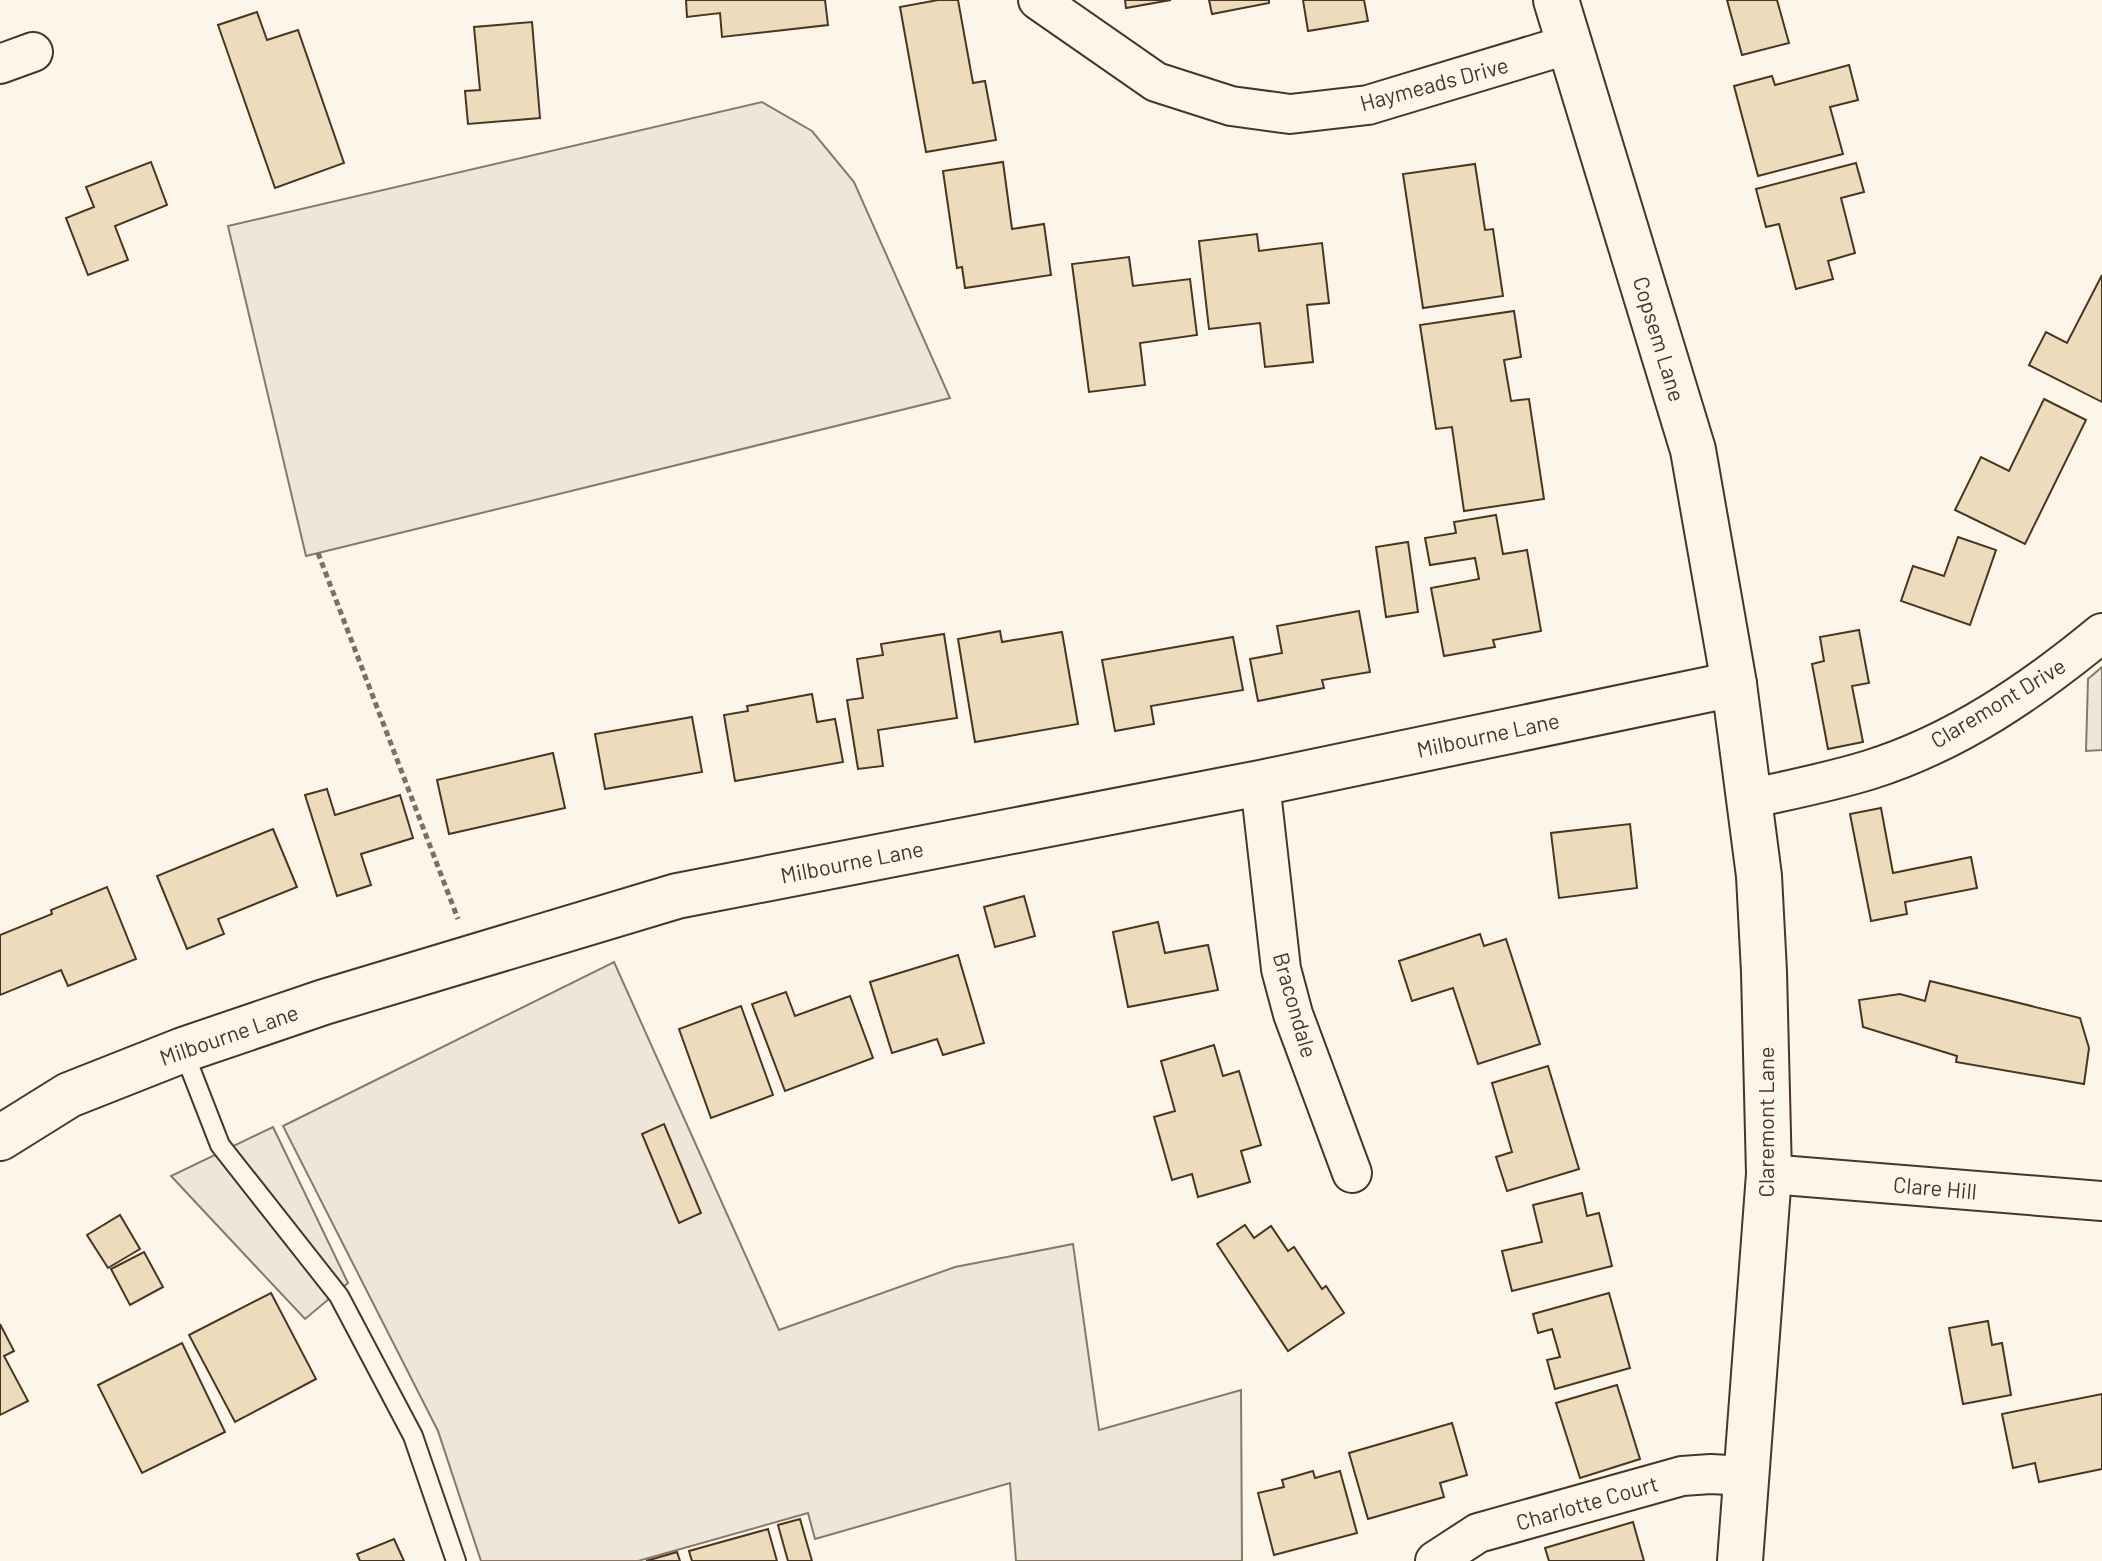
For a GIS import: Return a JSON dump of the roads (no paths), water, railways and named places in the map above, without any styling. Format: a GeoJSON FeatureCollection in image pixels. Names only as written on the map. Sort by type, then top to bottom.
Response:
{"type":"FeatureCollection","features":[{"type":"Feature","properties":{"kind":"street","name":"Haymeads Drive"},"geometry":{"type":"LineString","coordinates":[[1038,0],[1156,82],[1231,106],[1290,114],[1368,105],[1570,44]]}},
{"type":"Feature","properties":{"kind":"street","name":"Copsem Lane"},"geometry":{"type":"LineString","coordinates":[[1556,0],[1693,450],[1734,684]]}},
{"type":"Feature","properties":{"kind":"street","name":"Claremont Drive"},"geometry":{"type":"LineString","coordinates":[[1749,799],[1871,770],[1947,739],[2050,676],[2102,633]]}},
{"type":"Feature","properties":{"kind":"street","name":"Milbourne Lane"},"geometry":{"type":"LineString","coordinates":[[0,1138],[69,1095],[183,1050],[324,1002],[677,896],[1260,783],[1734,684]]}},
{"type":"Feature","properties":{"kind":"street","name":"Claremont Lane"},"geometry":{"type":"LineString","coordinates":[[1734,684],[1759,876],[1769,1174],[1740,1561]]}},
{"type":"Feature","properties":{"kind":"street","name":"Bracondale"},"geometry":{"type":"LineString","coordinates":[[1260,783],[1281,969],[1293,1014],[1352,1173]]}},
{"type":"Feature","properties":{"kind":"street","name":"Clare Hill"},"geometry":{"type":"LineString","coordinates":[[1769,1174],[2102,1201]]}},
{"type":"Feature","properties":{"kind":"street","name":"Charlotte Court"},"geometry":{"type":"LineString","coordinates":[[1435,1561],[1478,1533],[1682,1476],[1746,1476]]}},
{"type":"Feature","properties":{"kind":"lane"},"geometry":{"type":"LineString","coordinates":[[183,1050],[220,1145],[339,1296],[413,1436],[456,1561]]}}]}
